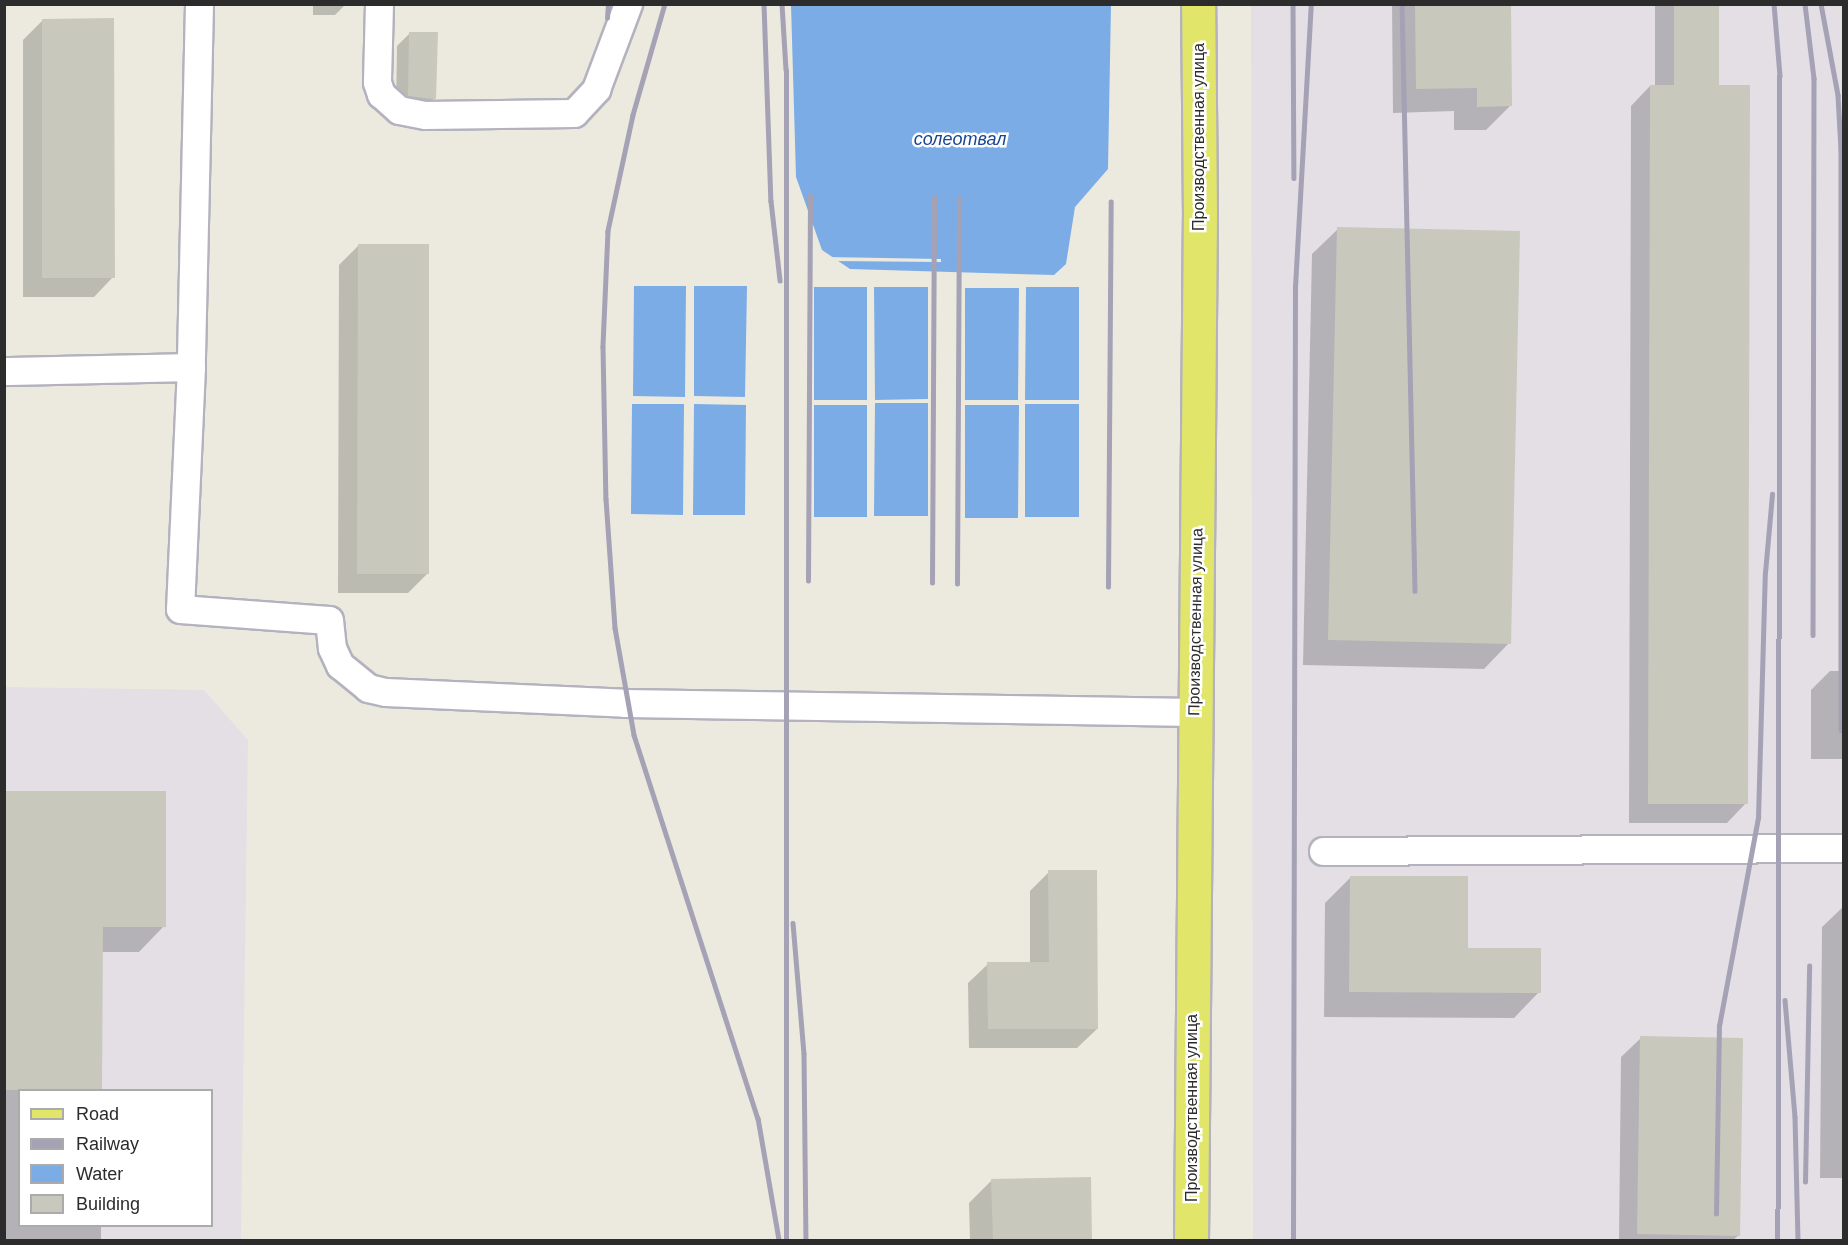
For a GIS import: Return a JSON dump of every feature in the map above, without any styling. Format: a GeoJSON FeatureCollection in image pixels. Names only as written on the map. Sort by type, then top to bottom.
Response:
{"type":"FeatureCollection","features":[{"type":"Feature","properties":{"kind":"main road","name":"Производственная улица"},"geometry":{"type":"LineString","coordinates":[[1191,1240],[1200,216],[1198,4]]}},
{"type":"Feature","properties":{"kind":"lane"},"geometry":{"type":"LineString","coordinates":[[199,4],[191,367],[180,609],[329,620],[332,648],[340,664],[368,688],[386,692],[626,703],[1195,712]]}},
{"type":"Feature","properties":{"kind":"lane"},"geometry":{"type":"LineString","coordinates":[[379,4],[377,82],[381,94],[399,110],[425,115],[574,113],[596,89],[627,4]]}},
{"type":"Feature","properties":{"kind":"lane"},"geometry":{"type":"LineString","coordinates":[[4,371],[191,367]]}},
{"type":"Feature","properties":{"kind":"lane"},"geometry":{"type":"LineString","coordinates":[[1323,851],[1844,849]]}},
{"type":"Feature","properties":{"kind":"shaded area"},"geometry":{"type":"Polygon","coordinates":[[[1251,5],[1843,5],[1843,1240],[1253,1240],[1251,5]]]}},
{"type":"Feature","properties":{"kind":"shaded area"},"geometry":{"type":"Polygon","coordinates":[[[5,687],[204,690],[248,740],[241,1240],[5,1240],[5,687]]]}},
{"type":"Feature","properties":{"kind":"water","name":"солеотвал"},"geometry":{"type":"Polygon","coordinates":[[[791,5],[1111,5],[1108,169],[1075,207],[1066,264],[1054,275],[850,269],[822,250],[796,177],[791,5]]]}},
{"type":"Feature","properties":{"kind":"water"},"geometry":{"type":"Polygon","coordinates":[[[634,286],[686,286],[685,397],[633,396],[634,286]]]}},
{"type":"Feature","properties":{"kind":"water"},"geometry":{"type":"Polygon","coordinates":[[[694,286],[747,286],[745,397],[694,396],[694,286]]]}},
{"type":"Feature","properties":{"kind":"water"},"geometry":{"type":"Polygon","coordinates":[[[814,287],[867,287],[867,400],[814,400],[814,287]]]}},
{"type":"Feature","properties":{"kind":"water"},"geometry":{"type":"Polygon","coordinates":[[[874,287],[928,287],[928,399],[875,400],[874,287]]]}},
{"type":"Feature","properties":{"kind":"water"},"geometry":{"type":"Polygon","coordinates":[[[1026,287],[1079,287],[1079,400],[1025,400],[1026,287]]]}},
{"type":"Feature","properties":{"kind":"water"},"geometry":{"type":"Polygon","coordinates":[[[965,288],[1019,288],[1018,400],[965,400],[965,288]]]}},
{"type":"Feature","properties":{"kind":"water"},"geometry":{"type":"Polygon","coordinates":[[[875,403],[928,403],[928,516],[874,516],[875,403]]]}},
{"type":"Feature","properties":{"kind":"water"},"geometry":{"type":"Polygon","coordinates":[[[632,404],[684,404],[683,515],[631,514],[632,404]]]}},
{"type":"Feature","properties":{"kind":"water"},"geometry":{"type":"Polygon","coordinates":[[[694,404],[746,405],[745,515],[693,515],[694,404]]]}},
{"type":"Feature","properties":{"kind":"water"},"geometry":{"type":"Polygon","coordinates":[[[1025,404],[1079,404],[1079,517],[1025,517],[1025,404]]]}},
{"type":"Feature","properties":{"kind":"water"},"geometry":{"type":"Polygon","coordinates":[[[814,405],[867,405],[867,517],[814,517],[814,405]]]}},
{"type":"Feature","properties":{"kind":"water"},"geometry":{"type":"Polygon","coordinates":[[[965,405],[1019,405],[1018,518],[965,518],[965,405]]]}},
{"type":"Feature","properties":{"kind":"pier"},"geometry":{"type":"Polygon","coordinates":[[[826,257],[941,259],[941,262],[831,261],[826,257]]]}},
{"type":"Feature","properties":{"kind":"building"},"geometry":{"type":"Polygon","coordinates":[[[1415,4],[1511,4],[1512,106],[1477,107],[1477,88],[1416,89],[1415,4]]]}},
{"type":"Feature","properties":{"kind":"building"},"geometry":{"type":"Polygon","coordinates":[[[1674,4],[1719,4],[1719,85],[1750,85],[1748,804],[1648,804],[1650,85],[1674,85],[1674,4]]]}},
{"type":"Feature","properties":{"kind":"building"},"geometry":{"type":"Polygon","coordinates":[[[114,18],[115,278],[42,278],[42,19],[114,18]]]}},
{"type":"Feature","properties":{"kind":"building"},"geometry":{"type":"Polygon","coordinates":[[[409,32],[438,32],[436,99],[408,96],[409,32]]]}},
{"type":"Feature","properties":{"kind":"building"},"geometry":{"type":"Polygon","coordinates":[[[1337,227],[1520,231],[1511,644],[1328,640],[1337,227]]]}},
{"type":"Feature","properties":{"kind":"building"},"geometry":{"type":"Polygon","coordinates":[[[358,244],[429,244],[429,574],[357,574],[358,244]]]}},
{"type":"Feature","properties":{"kind":"building"},"geometry":{"type":"Polygon","coordinates":[[[4,791],[166,791],[166,927],[103,927],[102,1089],[4,1090],[4,791]]]}},
{"type":"Feature","properties":{"kind":"building"},"geometry":{"type":"Polygon","coordinates":[[[1048,870],[1097,870],[1098,1029],[988,1029],[987,962],[1049,962],[1048,870]]]}},
{"type":"Feature","properties":{"kind":"building"},"geometry":{"type":"Polygon","coordinates":[[[1350,876],[1468,876],[1468,948],[1541,948],[1541,993],[1349,992],[1350,876]]]}},
{"type":"Feature","properties":{"kind":"building"},"geometry":{"type":"Polygon","coordinates":[[[1640,1036],[1743,1038],[1740,1236],[1637,1234],[1640,1036]]]}},
{"type":"Feature","properties":{"kind":"building"},"geometry":{"type":"Polygon","coordinates":[[[1091,1177],[1092,1240],[993,1240],[991,1179],[1091,1177]]]}},
{"type":"Feature","properties":{"kind":"railway"},"geometry":{"type":"LineString","coordinates":[[607,18],[608,4]]}},
{"type":"Feature","properties":{"kind":"railway"},"geometry":{"type":"LineString","coordinates":[[665,4],[633,115],[608,231],[603,347],[606,499],[615,628],[634,735],[758,1118],[779,1240]]}},
{"type":"Feature","properties":{"kind":"railway"},"geometry":{"type":"LineString","coordinates":[[764,4],[771,201],[780,280]]}},
{"type":"Feature","properties":{"kind":"railway"},"geometry":{"type":"LineString","coordinates":[[782,4],[786,70],[786,1240]]}},
{"type":"Feature","properties":{"kind":"railway"},"geometry":{"type":"LineString","coordinates":[[1293,4],[1294,178]]}},
{"type":"Feature","properties":{"kind":"railway"},"geometry":{"type":"LineString","coordinates":[[1293,1240],[1295,287],[1311,4]]}},
{"type":"Feature","properties":{"kind":"railway"},"geometry":{"type":"LineString","coordinates":[[1402,4],[1415,591]]}},
{"type":"Feature","properties":{"kind":"railway"},"geometry":{"type":"LineString","coordinates":[[1774,4],[1780,76],[1778,1240]]}},
{"type":"Feature","properties":{"kind":"railway"},"geometry":{"type":"LineString","coordinates":[[1805,4],[1814,78],[1813,635]]}},
{"type":"Feature","properties":{"kind":"railway"},"geometry":{"type":"LineString","coordinates":[[1821,4],[1838,95],[1841,150],[1841,730]]}},
{"type":"Feature","properties":{"kind":"railway"},"geometry":{"type":"LineString","coordinates":[[808,581],[810,196]]}},
{"type":"Feature","properties":{"kind":"railway"},"geometry":{"type":"LineString","coordinates":[[932,583],[934,198]]}},
{"type":"Feature","properties":{"kind":"railway"},"geometry":{"type":"LineString","coordinates":[[957,584],[959,198]]}},
{"type":"Feature","properties":{"kind":"railway"},"geometry":{"type":"LineString","coordinates":[[1108,587],[1111,202]]}},
{"type":"Feature","properties":{"kind":"railway"},"geometry":{"type":"LineString","coordinates":[[1716,1214],[1719,1026],[1758,818],[1765,573],[1772,494]]}},
{"type":"Feature","properties":{"kind":"railway"},"geometry":{"type":"LineString","coordinates":[[793,923],[804,1054],[806,1240]]}},
{"type":"Feature","properties":{"kind":"railway"},"geometry":{"type":"LineString","coordinates":[[1805,1182],[1809,966]]}},
{"type":"Feature","properties":{"kind":"railway"},"geometry":{"type":"LineString","coordinates":[[1785,1000],[1795,1117],[1798,1240]]}}]}
